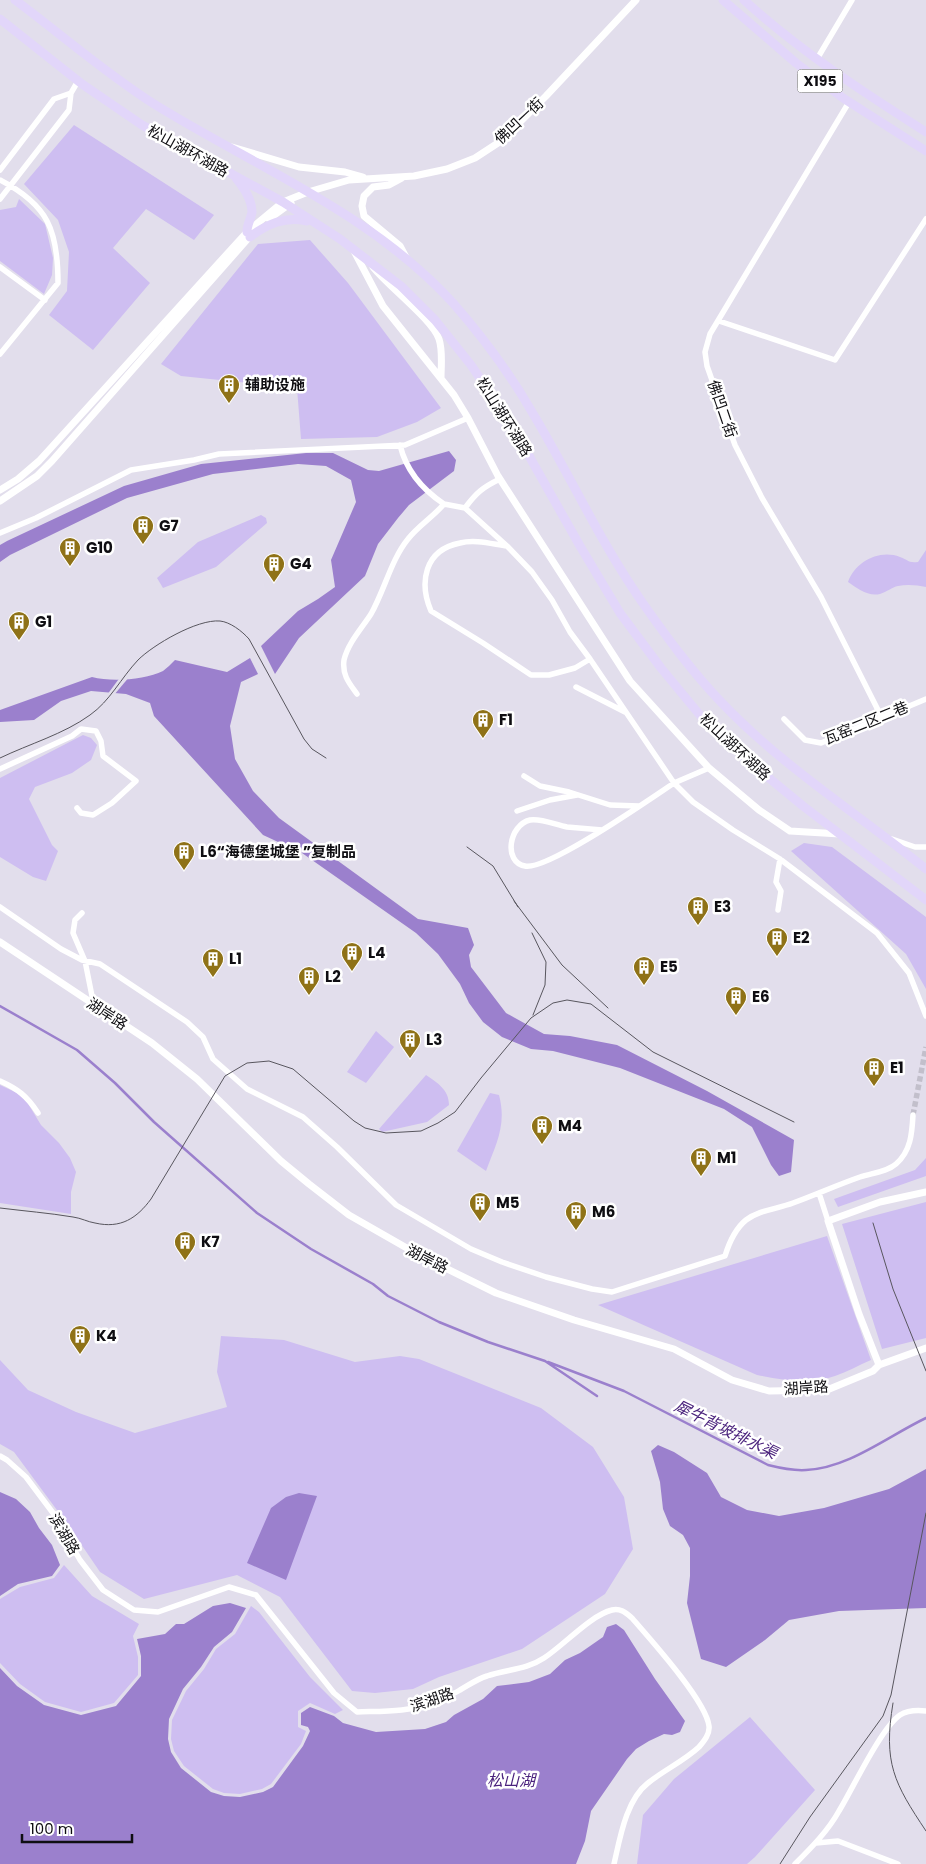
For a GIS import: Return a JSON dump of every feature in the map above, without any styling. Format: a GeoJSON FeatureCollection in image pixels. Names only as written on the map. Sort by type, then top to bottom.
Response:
{"type":"FeatureCollection","features":[{"type":"Feature","properties":{"kind":"main road","name":"松山湖环湖路"},"geometry":{"type":"LineString","coordinates":[[16,0],[96,65],[155,104],[353,219],[408,261],[453,303],[491,350],[532,411],[600,534],[640,600],[680,653],[722,703],[768,746],[818,787],[926,869]]}},
{"type":"Feature","properties":{"kind":"main road","name":"X195"},"geometry":{"type":"LineString","coordinates":[[722,0],[796,64],[849,102],[926,151]]}},
{"type":"Feature","properties":{"kind":"main road","name":"X195"},"geometry":{"type":"LineString","coordinates":[[744,0],[762,17],[865,94],[926,132]]}},
{"type":"Feature","properties":{"kind":"main road","name":"松山湖环湖路"},"geometry":{"type":"LineString","coordinates":[[0,19],[78,82],[142,125],[285,204],[340,239],[401,286],[435,320],[471,365],[511,424],[620,613],[661,668],[704,720],[752,764],[926,900]]}},
{"type":"Feature","properties":{"kind":"main road"},"geometry":{"type":"LineString","coordinates":[[234,176],[248,196],[251,204],[252,212],[247,224],[248,234],[278,221],[296,220],[311,222]]}},
{"type":"Feature","properties":{"kind":"street","name":"佛凹一街"},"geometry":{"type":"LineString","coordinates":[[248,234],[285,204],[308,192],[349,180],[404,177],[447,169],[475,158],[501,141],[636,0]]}},
{"type":"Feature","properties":{"kind":"street"},"geometry":{"type":"LineString","coordinates":[[817,59],[852,0]]}},
{"type":"Feature","properties":{"kind":"street"},"geometry":{"type":"LineString","coordinates":[[0,199],[12,186],[69,110],[70,93],[78,82]]}},
{"type":"Feature","properties":{"kind":"street"},"geometry":{"type":"LineString","coordinates":[[0,170],[54,98],[70,93]]}},
{"type":"Feature","properties":{"kind":"street","name":"佛凹二街"},"geometry":{"type":"LineString","coordinates":[[849,102],[710,334],[705,352],[707,366],[735,445],[762,498],[821,597],[882,718]]}},
{"type":"Feature","properties":{"kind":"street"},"geometry":{"type":"LineString","coordinates":[[227,146],[299,167],[345,172],[369,179]]}},
{"type":"Feature","properties":{"kind":"street"},"geometry":{"type":"LineString","coordinates":[[404,177],[389,185],[373,188],[364,196],[362,206],[364,216],[400,246],[408,261]]}},
{"type":"Feature","properties":{"kind":"street"},"geometry":{"type":"LineString","coordinates":[[0,180],[12,186],[36,205],[49,221],[58,255],[58,283],[0,354]]}},
{"type":"Feature","properties":{"kind":"street"},"geometry":{"type":"LineString","coordinates":[[719,321],[835,360],[926,219]]}},
{"type":"Feature","properties":{"kind":"street"},"geometry":{"type":"LineString","coordinates":[[0,490],[18,479],[62,438],[248,234]]}},
{"type":"Feature","properties":{"kind":"street"},"geometry":{"type":"LineString","coordinates":[[0,501],[37,476],[52,461],[248,234]]}},
{"type":"Feature","properties":{"kind":"street"},"geometry":{"type":"LineString","coordinates":[[354,251],[383,306],[454,395],[500,480],[630,681],[709,768],[759,810],[790,831],[840,834]]}},
{"type":"Feature","properties":{"kind":"street"},"geometry":{"type":"LineString","coordinates":[[370,263],[383,280],[432,326],[439,336],[441,378]]}},
{"type":"Feature","properties":{"kind":"street"},"geometry":{"type":"LineString","coordinates":[[0,266],[45,300]]}},
{"type":"Feature","properties":{"kind":"street"},"geometry":{"type":"LineString","coordinates":[[0,533],[36,518],[132,470],[219,454],[405,445],[468,418]]}},
{"type":"Feature","properties":{"kind":"street"},"geometry":{"type":"LineString","coordinates":[[400,445],[402,457],[417,480],[435,498],[444,504],[465,508],[507,546],[532,572],[552,600],[570,632],[674,783],[693,802],[780,859],[877,933],[909,973],[926,1016]]}},
{"type":"Feature","properties":{"kind":"street"},"geometry":{"type":"LineString","coordinates":[[465,508],[485,486],[500,480]]}},
{"type":"Feature","properties":{"kind":"street"},"geometry":{"type":"LineString","coordinates":[[357,694],[345,678],[344,660],[384,588],[398,554],[409,537],[436,514],[444,504]]}},
{"type":"Feature","properties":{"kind":"street"},"geometry":{"type":"LineString","coordinates":[[507,546],[477,541],[459,543],[448,547],[438,554],[430,564],[424,579],[425,593],[431,612],[531,675],[549,675],[575,668],[590,659]]}},
{"type":"Feature","properties":{"kind":"street"},"geometry":{"type":"LineString","coordinates":[[576,687],[627,713]]}},
{"type":"Feature","properties":{"kind":"street","name":"瓦窑二区二巷"},"geometry":{"type":"LineString","coordinates":[[784,719],[805,740],[821,743],[926,699]]}},
{"type":"Feature","properties":{"kind":"street"},"geometry":{"type":"LineString","coordinates":[[0,770],[72,736],[81,729],[96,731],[101,741],[103,756],[136,781],[112,803],[93,815],[81,813],[77,808]]}},
{"type":"Feature","properties":{"kind":"street"},"geometry":{"type":"LineString","coordinates":[[602,830],[567,827],[532,820],[522,823],[516,830],[510,843],[515,860],[522,866],[532,867],[552,860],[602,830],[674,783],[709,768]]}},
{"type":"Feature","properties":{"kind":"street"},"geometry":{"type":"LineString","coordinates":[[524,776],[540,786],[579,795],[610,805],[640,806]]}},
{"type":"Feature","properties":{"kind":"street"},"geometry":{"type":"LineString","coordinates":[[517,811],[550,800],[579,795]]}},
{"type":"Feature","properties":{"kind":"street"},"geometry":{"type":"LineString","coordinates":[[880,834],[915,847],[926,847]]}},
{"type":"Feature","properties":{"kind":"street"},"geometry":{"type":"LineString","coordinates":[[778,910],[782,891],[776,882],[780,859]]}},
{"type":"Feature","properties":{"kind":"street"},"geometry":{"type":"LineString","coordinates":[[0,907],[61,949],[86,961],[100,964],[187,1022],[203,1037],[214,1059],[247,1089],[303,1117],[337,1147],[396,1205],[471,1249],[546,1277],[592,1289],[612,1292],[725,1256],[731,1240],[744,1222],[754,1215],[861,1177],[887,1170],[897,1164],[909,1144],[912,1134],[912,1115]]}},
{"type":"Feature","properties":{"kind":"street"},"geometry":{"type":"LineString","coordinates":[[0,915],[6,911]]}},
{"type":"Feature","properties":{"kind":"street"},"geometry":{"type":"LineString","coordinates":[[82,914],[75,920],[73,933],[86,961],[94,1006]]}},
{"type":"Feature","properties":{"kind":"street","name":"湖岸路"},"geometry":{"type":"LineString","coordinates":[[0,942],[152,1043],[197,1080],[280,1161],[349,1215],[419,1255],[496,1293],[574,1320],[674,1349],[732,1380],[769,1391],[827,1390],[873,1371],[879,1365],[926,1348]]}},
{"type":"Feature","properties":{"kind":"street"},"geometry":{"type":"LineString","coordinates":[[0,1081],[13,1087],[28,1098],[38,1113]]}},
{"type":"Feature","properties":{"kind":"street"},"geometry":{"type":"LineString","coordinates":[[828,1221],[880,1202],[926,1192]]}},
{"type":"Feature","properties":{"kind":"street"},"geometry":{"type":"LineString","coordinates":[[819,1193],[879,1365]]}},
{"type":"Feature","properties":{"kind":"street","name":"滨湖路"},"geometry":{"type":"LineString","coordinates":[[0,1456],[26,1477],[53,1513],[80,1560],[103,1590],[134,1610],[158,1612],[228,1587],[256,1595],[334,1693],[357,1712],[406,1709],[431,1703],[459,1692],[472,1682],[487,1676],[521,1669],[538,1661],[606,1612],[614,1609],[625,1612],[686,1684],[705,1713],[709,1727],[705,1740],[699,1747],[649,1782],[637,1794],[631,1805],[614,1864]]}},
{"type":"Feature","properties":{"kind":"street"},"geometry":{"type":"LineString","coordinates":[[795,1864],[816,1843],[838,1813],[887,1730],[900,1715],[911,1710],[926,1711]]}},
{"type":"Feature","properties":{"kind":"street"},"geometry":{"type":"LineString","coordinates":[[816,1843],[838,1842],[898,1864]]}},
{"type":"Feature","properties":{"kind":"shaded area"},"geometry":{"type":"Polygon","coordinates":[[[74,125],[214,215],[194,240],[146,209],[113,248],[150,283],[93,350],[49,315],[67,291],[69,252],[58,220],[24,184],[74,125]]]}},
{"type":"Feature","properties":{"kind":"shaded area"},"geometry":{"type":"Polygon","coordinates":[[[19,199],[45,224],[53,258],[52,275],[44,294],[0,261],[0,210],[16,207],[19,199]]]}},
{"type":"Feature","properties":{"kind":"shaded area"},"geometry":{"type":"Polygon","coordinates":[[[310,240],[348,283],[441,408],[417,422],[377,437],[301,439],[297,388],[181,376],[161,364],[258,244],[310,240]]]}},
{"type":"Feature","properties":{"kind":"shaded area"},"geometry":{"type":"Polygon","coordinates":[[[261,515],[266,518],[267,523],[216,567],[163,588],[157,578],[198,542],[261,515]]]}},
{"type":"Feature","properties":{"kind":"shaded area"},"geometry":{"type":"Polygon","coordinates":[[[926,550],[926,587],[901,585],[876,595],[863,591],[848,582],[851,575],[862,563],[876,556],[892,555],[910,562],[918,562],[926,550]]]}},
{"type":"Feature","properties":{"kind":"shaded area"},"geometry":{"type":"Polygon","coordinates":[[[83,735],[91,738],[97,745],[91,760],[72,773],[35,787],[29,799],[52,845],[58,851],[46,881],[33,877],[0,857],[0,778],[83,735]]]}},
{"type":"Feature","properties":{"kind":"shaded area"},"geometry":{"type":"Polygon","coordinates":[[[804,843],[832,847],[926,917],[926,989],[906,954],[791,851],[804,843]]]}},
{"type":"Feature","properties":{"kind":"shaded area"},"geometry":{"type":"Polygon","coordinates":[[[376,1031],[394,1047],[366,1083],[347,1072],[376,1031]]]}},
{"type":"Feature","properties":{"kind":"shaded area"},"geometry":{"type":"Polygon","coordinates":[[[426,1075],[445,1091],[449,1105],[427,1122],[382,1132],[379,1129],[426,1075]]]}},
{"type":"Feature","properties":{"kind":"shaded area"},"geometry":{"type":"Polygon","coordinates":[[[0,1085],[17,1093],[27,1102],[41,1125],[59,1143],[70,1158],[76,1172],[71,1192],[71,1214],[0,1203],[0,1085]]]}},
{"type":"Feature","properties":{"kind":"shaded area"},"geometry":{"type":"Polygon","coordinates":[[[490,1093],[499,1095],[502,1116],[497,1143],[486,1171],[457,1151],[490,1093]]]}},
{"type":"Feature","properties":{"kind":"shaded area"},"geometry":{"type":"Polygon","coordinates":[[[926,1158],[926,1176],[838,1207],[834,1199],[915,1170],[926,1158]]]}},
{"type":"Feature","properties":{"kind":"shaded area"},"geometry":{"type":"Polygon","coordinates":[[[926,1202],[926,1338],[882,1349],[842,1224],[926,1202]]]}},
{"type":"Feature","properties":{"kind":"shaded area"},"geometry":{"type":"Polygon","coordinates":[[[827,1236],[871,1360],[826,1379],[787,1380],[757,1375],[598,1305],[827,1236]]]}},
{"type":"Feature","properties":{"kind":"shaded area"},"geometry":{"type":"Polygon","coordinates":[[[221,1336],[284,1340],[355,1362],[400,1356],[419,1359],[541,1408],[593,1447],[624,1497],[633,1549],[605,1594],[522,1649],[439,1677],[413,1689],[375,1693],[352,1691],[280,1597],[237,1575],[144,1599],[100,1572],[14,1452],[0,1444],[0,1360],[28,1390],[76,1412],[135,1433],[227,1407],[217,1372],[221,1336]]]}},
{"type":"Feature","properties":{"kind":"shaded area"},"geometry":{"type":"Polygon","coordinates":[[[64,1565],[92,1596],[139,1624],[133,1636],[138,1657],[138,1675],[114,1703],[81,1712],[45,1702],[20,1684],[0,1663],[0,1599],[20,1587],[54,1578],[64,1565]]]}},
{"type":"Feature","properties":{"kind":"shaded area"},"geometry":{"type":"Polygon","coordinates":[[[251,1606],[259,1612],[310,1677],[343,1710],[335,1714],[310,1703],[298,1711],[298,1727],[306,1731],[301,1744],[271,1784],[262,1789],[240,1794],[224,1793],[213,1789],[184,1766],[174,1751],[171,1739],[172,1720],[186,1691],[204,1669],[216,1649],[235,1634],[251,1606]]]}},
{"type":"Feature","properties":{"kind":"shaded area"},"geometry":{"type":"Polygon","coordinates":[[[750,1717],[815,1790],[747,1864],[637,1864],[643,1815],[674,1779],[750,1717]]]}},
{"type":"Feature","properties":{"kind":"water"},"geometry":{"type":"Polygon","coordinates":[[[449,451],[456,460],[454,471],[409,505],[378,544],[365,576],[299,638],[275,674],[261,646],[298,611],[335,587],[331,560],[356,502],[351,480],[326,466],[298,464],[213,474],[127,498],[10,555],[0,562],[0,545],[7,541],[124,486],[201,464],[306,453],[333,453],[368,470],[379,471],[449,451]]]}},
{"type":"Feature","properties":{"kind":"water"},"geometry":{"type":"Polygon","coordinates":[[[250,658],[258,674],[241,682],[230,726],[235,759],[253,791],[279,818],[418,919],[468,928],[474,945],[469,955],[471,967],[506,1013],[544,1034],[570,1036],[617,1045],[707,1091],[794,1140],[791,1172],[779,1176],[771,1165],[752,1127],[724,1109],[620,1068],[553,1051],[531,1049],[502,1037],[483,1022],[469,1003],[460,984],[438,954],[416,933],[302,853],[263,835],[154,716],[150,703],[126,694],[91,691],[61,701],[34,720],[0,722],[0,710],[92,677],[118,680],[138,678],[163,671],[175,660],[227,672],[250,658]]]}},
{"type":"Feature","properties":{"kind":"water"},"geometry":{"type":"Polygon","coordinates":[[[658,1445],[674,1452],[707,1473],[721,1497],[747,1510],[779,1516],[824,1508],[889,1489],[926,1469],[926,1608],[839,1611],[789,1620],[765,1640],[726,1667],[701,1659],[687,1603],[690,1576],[690,1548],[683,1535],[670,1526],[663,1509],[660,1482],[651,1451],[658,1445]]]}},
{"type":"Feature","properties":{"kind":"water"},"geometry":{"type":"Polygon","coordinates":[[[0,1492],[16,1499],[30,1512],[52,1545],[60,1565],[52,1576],[18,1584],[0,1596],[0,1492]]]}},
{"type":"Feature","properties":{"kind":"water"},"geometry":{"type":"Polygon","coordinates":[[[299,1493],[317,1496],[286,1580],[247,1563],[271,1508],[286,1497],[299,1493]]]}},
{"type":"Feature","properties":{"kind":"water","name":"松山湖"},"geometry":{"type":"Polygon","coordinates":[[[230,1603],[246,1608],[232,1632],[214,1647],[183,1689],[169,1719],[168,1739],[171,1752],[181,1768],[211,1792],[224,1796],[240,1797],[263,1792],[273,1787],[303,1746],[310,1731],[308,1727],[301,1725],[301,1713],[310,1707],[334,1716],[343,1723],[376,1732],[425,1729],[446,1722],[454,1715],[483,1699],[497,1686],[529,1682],[550,1674],[565,1660],[580,1653],[603,1637],[607,1627],[616,1624],[624,1630],[655,1679],[685,1721],[680,1732],[672,1735],[664,1734],[649,1741],[636,1749],[627,1759],[591,1811],[585,1841],[576,1864],[0,1864],[0,1668],[17,1686],[44,1705],[81,1715],[116,1706],[141,1676],[141,1656],[137,1639],[165,1634],[176,1624],[184,1624],[213,1606],[230,1603]]]}},
{"type":"Feature","properties":{"kind":"pier"},"geometry":{"type":"Polygon","coordinates":[[[121,676],[130,676],[114,695],[107,695],[121,676]]]}},
{"type":"Feature","properties":{"kind":"waterway"},"geometry":{"type":"LineString","coordinates":[[0,1006],[77,1050],[115,1083],[154,1122],[257,1213],[311,1249],[373,1284],[388,1296],[439,1322],[488,1342],[545,1361],[597,1396]]}},
{"type":"Feature","properties":{"kind":"waterway","name":"犀牛背坡排水渠"},"geometry":{"type":"LineString","coordinates":[[548,1362],[624,1391],[768,1465],[787,1469],[806,1470],[838,1464],[926,1418]]}},
{"type":"Feature","properties":{"kind":"tunnel"},"geometry":{"type":"LineString","coordinates":[[913,1115],[926,1047]]}},
{"type":"Feature","properties":{"kind":"tram line"},"geometry":{"type":"LineString","coordinates":[[0,758],[80,722],[104,703],[138,660],[154,647],[176,634],[210,621],[228,623],[236,627],[249,639],[304,739],[312,749],[326,758]]}},
{"type":"Feature","properties":{"kind":"tram line"},"geometry":{"type":"LineString","coordinates":[[467,847],[493,866],[518,907]]}},
{"type":"Feature","properties":{"kind":"tram line"},"geometry":{"type":"LineString","coordinates":[[514,901],[562,965],[608,1008]]}},
{"type":"Feature","properties":{"kind":"tram line"},"geometry":{"type":"LineString","coordinates":[[532,933],[546,962],[545,985],[533,1015]]}},
{"type":"Feature","properties":{"kind":"tram line"},"geometry":{"type":"LineString","coordinates":[[0,1208],[73,1217],[104,1224],[120,1223],[134,1217],[151,1199],[225,1076],[247,1063],[269,1061],[293,1069],[354,1121],[365,1128],[386,1133],[421,1131],[455,1112],[531,1018],[553,1003],[567,1000],[591,1004],[653,1052],[794,1122]]}},
{"type":"Feature","properties":{"kind":"tram line"},"geometry":{"type":"LineString","coordinates":[[873,1223],[893,1289],[926,1371]]}},
{"type":"Feature","properties":{"kind":"tram line"},"geometry":{"type":"LineString","coordinates":[[780,1864],[810,1817],[883,1716],[891,1695],[926,1513]]}},
{"type":"Feature","properties":{"kind":"tram line"},"geometry":{"type":"LineString","coordinates":[[893,1703],[889,1742],[894,1772],[906,1799],[926,1831]]}},
{"type":"Feature","properties":{"kind":"place","name":"辅助设施"},"geometry":{"type":"Point","coordinates":[229,404]}},
{"type":"Feature","properties":{"kind":"place","name":"G7"},"geometry":{"type":"Point","coordinates":[143,545]}},
{"type":"Feature","properties":{"kind":"place","name":"G10"},"geometry":{"type":"Point","coordinates":[70,567]}},
{"type":"Feature","properties":{"kind":"place","name":"G4"},"geometry":{"type":"Point","coordinates":[274,583]}},
{"type":"Feature","properties":{"kind":"place","name":"G1"},"geometry":{"type":"Point","coordinates":[19,641]}},
{"type":"Feature","properties":{"kind":"place","name":"F1"},"geometry":{"type":"Point","coordinates":[483,739]}},
{"type":"Feature","properties":{"kind":"place","name":"L6“海德堡城堡 ”复制品"},"geometry":{"type":"Point","coordinates":[184,871]}},
{"type":"Feature","properties":{"kind":"place","name":"E3"},"geometry":{"type":"Point","coordinates":[698,926]}},
{"type":"Feature","properties":{"kind":"place","name":"E2"},"geometry":{"type":"Point","coordinates":[777,957]}},
{"type":"Feature","properties":{"kind":"place","name":"L4"},"geometry":{"type":"Point","coordinates":[352,972]}},
{"type":"Feature","properties":{"kind":"place","name":"L1"},"geometry":{"type":"Point","coordinates":[213,978]}},
{"type":"Feature","properties":{"kind":"place","name":"E5"},"geometry":{"type":"Point","coordinates":[644,986]}},
{"type":"Feature","properties":{"kind":"place","name":"L2"},"geometry":{"type":"Point","coordinates":[309,996]}},
{"type":"Feature","properties":{"kind":"place","name":"E6"},"geometry":{"type":"Point","coordinates":[736,1016]}},
{"type":"Feature","properties":{"kind":"place","name":"L3"},"geometry":{"type":"Point","coordinates":[410,1059]}},
{"type":"Feature","properties":{"kind":"place","name":"E1"},"geometry":{"type":"Point","coordinates":[874,1087]}},
{"type":"Feature","properties":{"kind":"place","name":"M4"},"geometry":{"type":"Point","coordinates":[542,1145]}},
{"type":"Feature","properties":{"kind":"place","name":"M1"},"geometry":{"type":"Point","coordinates":[701,1177]}},
{"type":"Feature","properties":{"kind":"place","name":"M5"},"geometry":{"type":"Point","coordinates":[480,1222]}},
{"type":"Feature","properties":{"kind":"place","name":"M6"},"geometry":{"type":"Point","coordinates":[576,1231]}},
{"type":"Feature","properties":{"kind":"place","name":"K7"},"geometry":{"type":"Point","coordinates":[185,1261]}},
{"type":"Feature","properties":{"kind":"place","name":"K4"},"geometry":{"type":"Point","coordinates":[80,1355]}}]}
